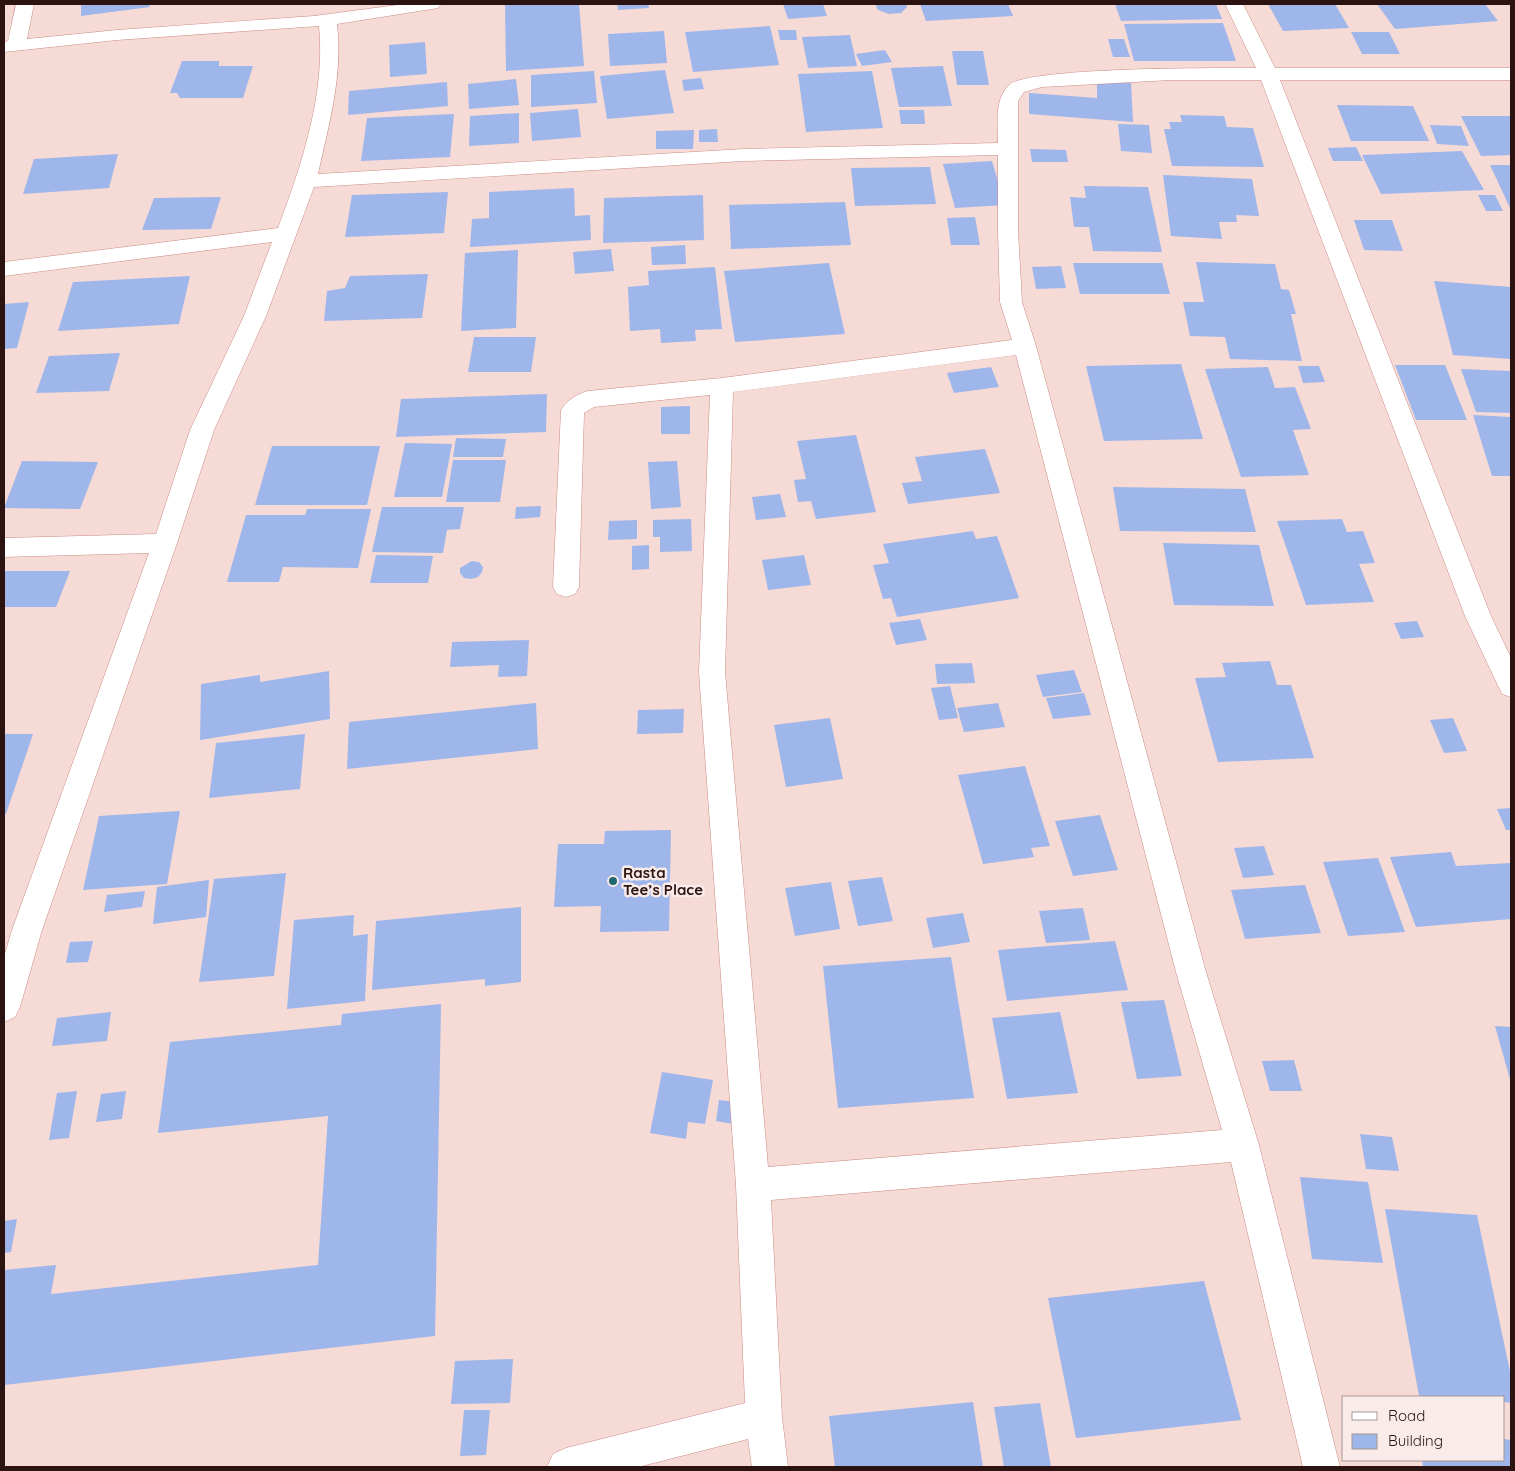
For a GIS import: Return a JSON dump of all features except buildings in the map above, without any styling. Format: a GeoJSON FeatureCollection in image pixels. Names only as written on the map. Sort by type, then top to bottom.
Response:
{"type":"FeatureCollection","features":[{"type":"Feature","properties":{"kind":"street"},"geometry":{"type":"LineString","coordinates":[[25,4],[10,46],[117,35],[293,25],[384,14],[432,4]]}},
{"type":"Feature","properties":{"kind":"street"},"geometry":{"type":"LineString","coordinates":[[1234,4],[1268,74],[1478,616],[1511,686]]}},
{"type":"Feature","properties":{"kind":"street"},"geometry":{"type":"LineString","coordinates":[[4,1007],[15,932],[164,542],[202,430],[255,316],[306,180],[325,100],[331,51],[328,21]]}},
{"type":"Feature","properties":{"kind":"street"},"geometry":{"type":"LineString","coordinates":[[1322,1467],[1243,1145],[1191,972],[1025,346],[1011,302],[1007,149],[1008,101],[1017,88],[1041,81],[1171,74],[1511,74]]}},
{"type":"Feature","properties":{"kind":"street"},"geometry":{"type":"LineString","coordinates":[[306,180],[652,158],[894,149],[1007,149]]}},
{"type":"Feature","properties":{"kind":"street"},"geometry":{"type":"LineString","coordinates":[[4,269],[285,234]]}},
{"type":"Feature","properties":{"kind":"street"},"geometry":{"type":"LineString","coordinates":[[566,587],[573,410],[588,399],[722,386],[1025,346]]}},
{"type":"Feature","properties":{"kind":"street"},"geometry":{"type":"LineString","coordinates":[[722,386],[712,672],[753,1185],[764,1417],[770,1467]]}},
{"type":"Feature","properties":{"kind":"street"},"geometry":{"type":"LineString","coordinates":[[4,547],[164,542]]}},
{"type":"Feature","properties":{"kind":"street"},"geometry":{"type":"LineString","coordinates":[[753,1185],[1243,1145]]}},
{"type":"Feature","properties":{"kind":"street"},"geometry":{"type":"LineString","coordinates":[[566,1467],[764,1417]]}},
{"type":"Feature","properties":{"kind":"place","name":"Rasta Tee’s Place"},"geometry":{"type":"Point","coordinates":[613,881]}}]}
